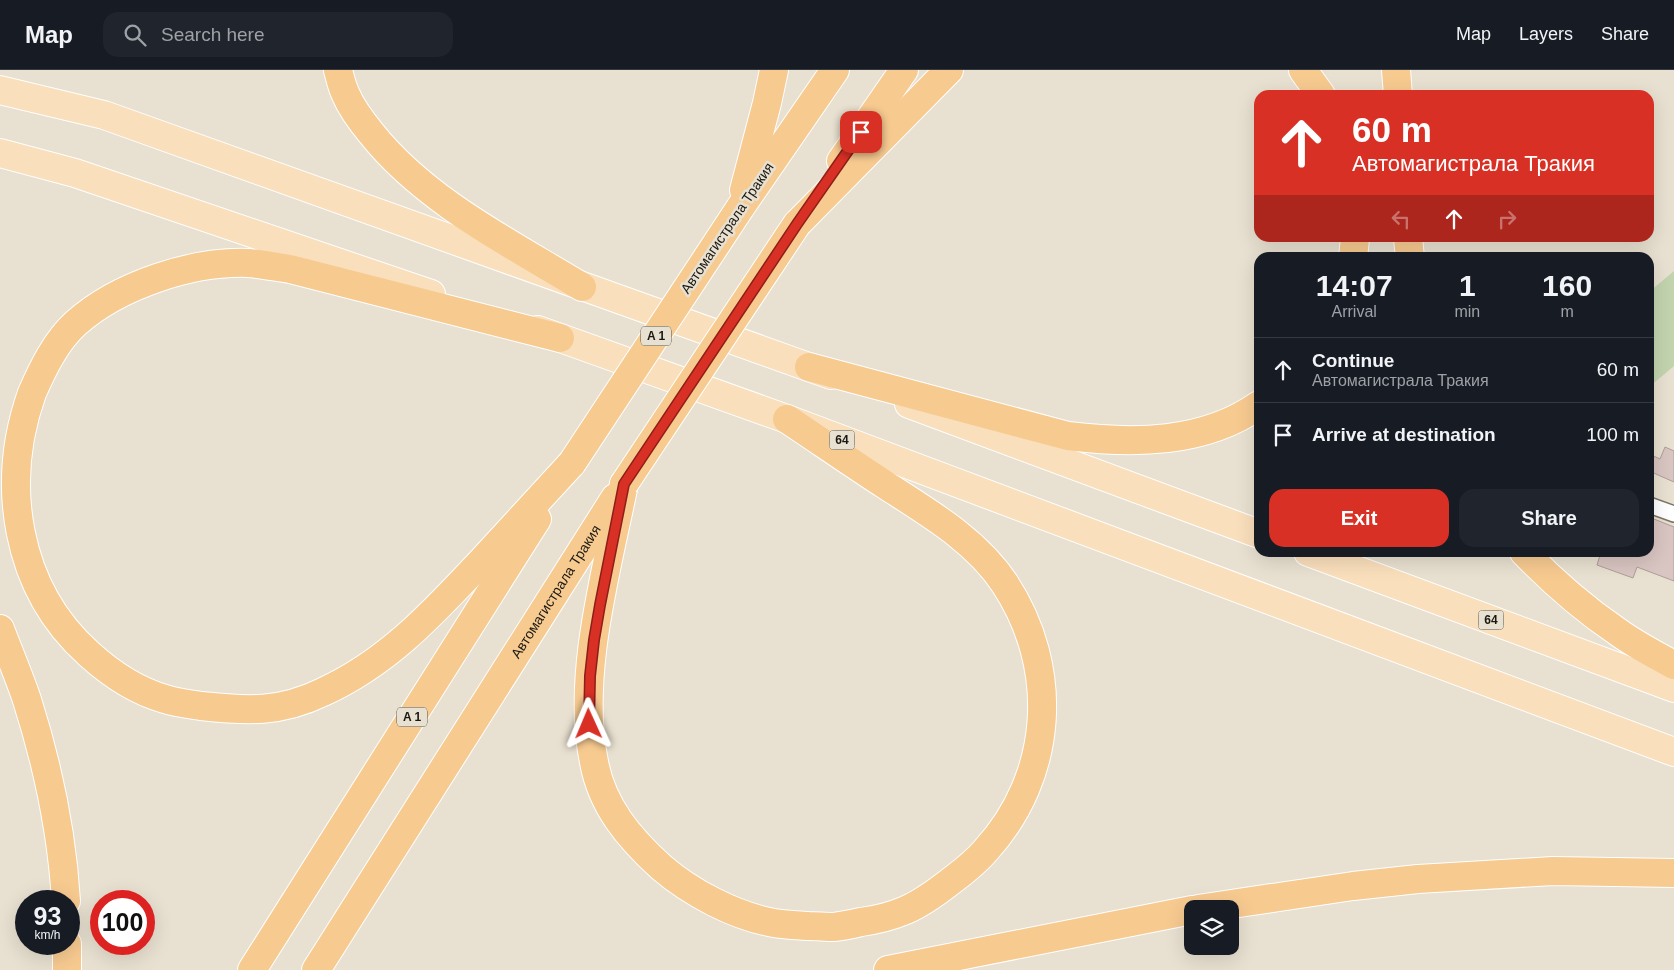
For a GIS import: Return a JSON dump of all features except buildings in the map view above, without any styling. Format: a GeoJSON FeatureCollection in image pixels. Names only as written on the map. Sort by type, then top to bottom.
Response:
{"type":"FeatureCollection","features":[{"type":"Feature","properties":{"kind":"highway"},"geometry":{"type":"LineString","coordinates":[[338,70],[346,96],[359,118],[378,143],[420,183],[476,222],[582,287]]}},
{"type":"Feature","properties":{"kind":"highway"},"geometry":{"type":"LineString","coordinates":[[740,208],[774,70]]}},
{"type":"Feature","properties":{"kind":"highway","name":"Автомагистрала Тракия"},"geometry":{"type":"LineString","coordinates":[[252,970],[572,463],[740,208],[835,70]]}},
{"type":"Feature","properties":{"kind":"highway","name":"Автомагистрала Тракия"},"geometry":{"type":"LineString","coordinates":[[316,970],[624,484],[797,224],[904,70]]}},
{"type":"Feature","properties":{"kind":"highway"},"geometry":{"type":"LineString","coordinates":[[797,224],[949,70]]}},
{"type":"Feature","properties":{"kind":"highway"},"geometry":{"type":"LineString","coordinates":[[1303,70],[1317,90]]}},
{"type":"Feature","properties":{"kind":"highway"},"geometry":{"type":"LineString","coordinates":[[1396,70],[1398,90]]}},
{"type":"Feature","properties":{"kind":"highway"},"geometry":{"type":"LineString","coordinates":[[560,338],[290,269],[248,263],[208,266],[141,284],[104,302],[75,323],[54,349],[38,378],[17,436],[12,467],[16,527],[33,580],[45,603],[66,631],[99,663],[119,678],[166,700],[223,708],[258,710],[288,705],[321,693],[363,672],[401,641],[440,604],[572,463]]}},
{"type":"Feature","properties":{"kind":"highway"},"geometry":{"type":"LineString","coordinates":[[809,367],[1068,436],[1102,440],[1138,441],[1168,438],[1211,429],[1244,416],[1254,409]]}},
{"type":"Feature","properties":{"kind":"highway"},"geometry":{"type":"LineString","coordinates":[[624,484],[600,605],[590,676],[589,700],[590,740],[594,765],[601,792],[613,813],[630,837],[671,876],[693,891],[748,916],[775,923],[833,927],[881,919],[905,911],[966,870],[986,851],[1004,828],[1018,805],[1031,776],[1042,726],[1043,698],[1041,674],[1035,648],[1017,603],[1003,580],[968,543],[931,514],[787,419]]}},
{"type":"Feature","properties":{"kind":"highway"},"geometry":{"type":"LineString","coordinates":[[1529,557],[1564,592],[1591,613],[1619,633],[1674,666]]}},
{"type":"Feature","properties":{"kind":"highway"},"geometry":{"type":"LineString","coordinates":[[0,629],[27,700],[55,804],[64,866],[65,890]]}},
{"type":"Feature","properties":{"kind":"highway"},"geometry":{"type":"LineString","coordinates":[[1239,903],[1418,878],[1553,871],[1674,873]]}},
{"type":"Feature","properties":{"kind":"highway"},"geometry":{"type":"LineString","coordinates":[[888,970],[1184,912]]}},
{"type":"Feature","properties":{"kind":"highway"},"geometry":{"type":"LineString","coordinates":[[67,955],[67,970]]}},
{"type":"Feature","properties":{"kind":"main road"},"geometry":{"type":"LineString","coordinates":[[0,90],[104,116],[809,367],[1254,532]]}},
{"type":"Feature","properties":{"kind":"main road","name":"64"},"geometry":{"type":"LineString","coordinates":[[0,153],[75,173],[560,338],[787,419],[1674,752]]}},
{"type":"Feature","properties":{"kind":"main road","name":"64"},"geometry":{"type":"LineString","coordinates":[[1321,557],[1674,688]]}},
{"type":"Feature","properties":{"kind":"lane"},"geometry":{"type":"LineString","coordinates":[[1654,507],[1674,514]]}},
{"type":"Feature","properties":{"kind":"green space"},"geometry":{"type":"Polygon","coordinates":[[[1674,271],[1674,366],[1654,383],[1654,288],[1674,271]]]}},
{"type":"Feature","properties":{"kind":"route"},"geometry":{"type":"LineString","coordinates":[[589,724],[588,708],[594,640],[624,484],[797,224],[861,132]]}}]}
